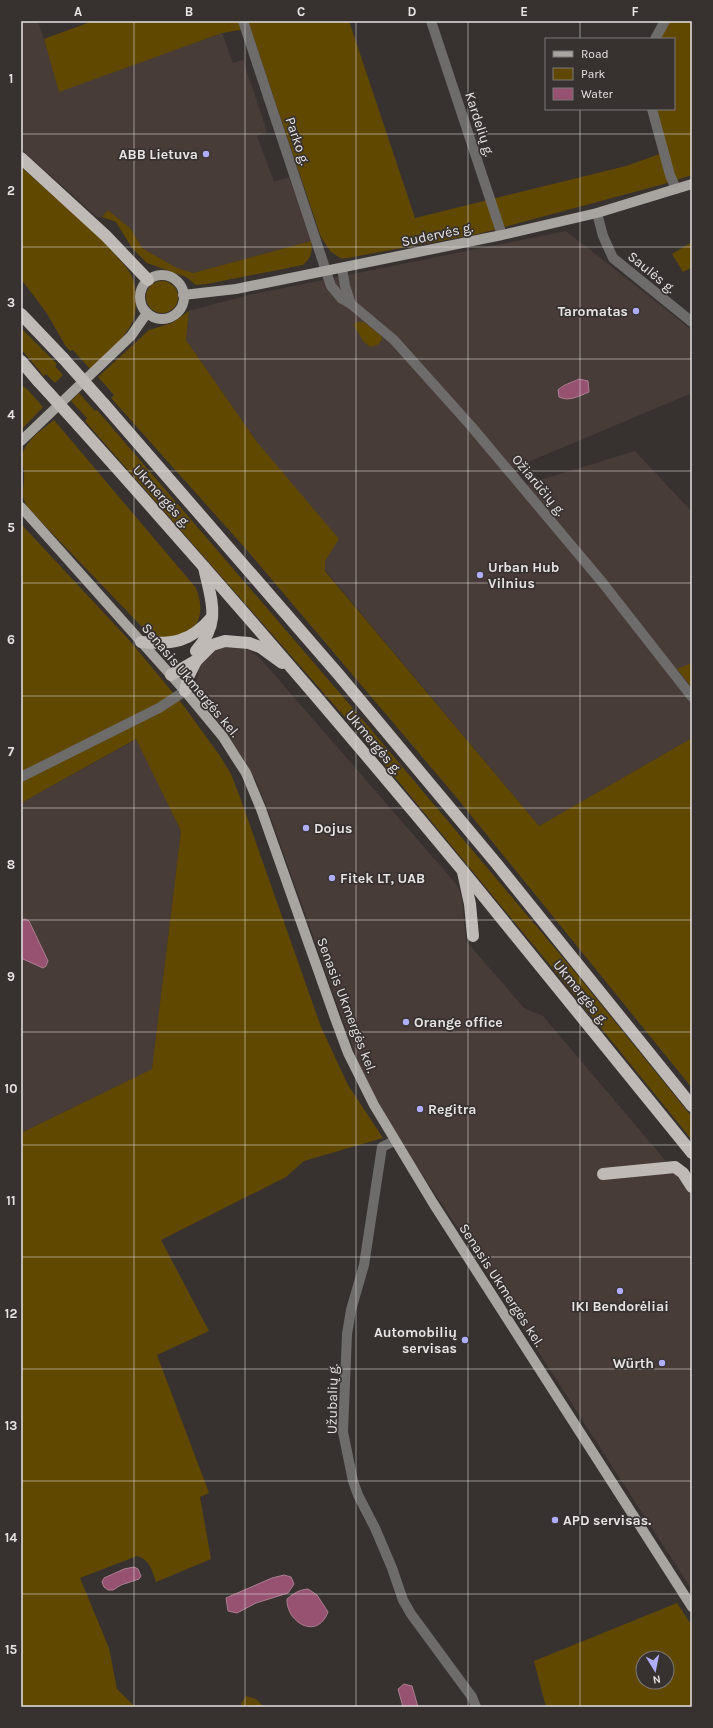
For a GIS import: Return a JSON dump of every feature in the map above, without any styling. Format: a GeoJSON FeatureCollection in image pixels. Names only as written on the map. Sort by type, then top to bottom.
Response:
{"type":"FeatureCollection","features":[{"type":"Feature","properties":{"kind":"highway"},"geometry":{"type":"LineString","coordinates":[[21,158],[106,236],[148,280]]}},
{"type":"Feature","properties":{"kind":"highway","name":"Ukmergės g."},"geometry":{"type":"LineString","coordinates":[[21,314],[104,404],[339,675],[501,870],[692,1106]]}},
{"type":"Feature","properties":{"kind":"highway","name":"Ukmergės g."},"geometry":{"type":"LineString","coordinates":[[21,361],[204,566],[299,676],[462,870],[692,1153]]}},
{"type":"Feature","properties":{"kind":"highway"},"geometry":{"type":"LineString","coordinates":[[171,675],[205,640],[210,630],[213,607],[204,566]]}},
{"type":"Feature","properties":{"kind":"highway"},"geometry":{"type":"LineString","coordinates":[[141,642],[160,644],[178,641],[193,636],[203,628],[213,616]]}},
{"type":"Feature","properties":{"kind":"highway"},"geometry":{"type":"LineString","coordinates":[[171,675],[197,660],[212,645],[225,641],[236,641],[249,643],[260,647],[299,676]]}},
{"type":"Feature","properties":{"kind":"highway"},"geometry":{"type":"LineString","coordinates":[[185,691],[188,677],[197,660]]}},
{"type":"Feature","properties":{"kind":"highway"},"geometry":{"type":"LineString","coordinates":[[462,870],[470,904],[473,936]]}},
{"type":"Feature","properties":{"kind":"highway"},"geometry":{"type":"LineString","coordinates":[[603,1174],[675,1167],[683,1173],[692,1187]]}},
{"type":"Feature","properties":{"kind":"main road","name":"Sudervės g."},"geometry":{"type":"LineString","coordinates":[[183,295],[221,291],[502,235],[597,213],[692,184]]}},
{"type":"Feature","properties":{"kind":"main road"},"geometry":{"type":"LineString","coordinates":[[161,275],[174,278],[183,295],[183,302],[180,309],[168,318],[161,318],[147,313],[141,302],[140,296],[144,284],[148,280],[161,275]]}},
{"type":"Feature","properties":{"kind":"main road"},"geometry":{"type":"LineString","coordinates":[[21,441],[131,336],[147,313]]}},
{"type":"Feature","properties":{"kind":"main road","name":"Senasis Ukmergės kel."},"geometry":{"type":"LineString","coordinates":[[21,507],[185,691],[223,737],[246,772],[261,809],[348,1053],[374,1105],[394,1141],[692,1607]]}},
{"type":"Feature","properties":{"kind":"street","name":"Parko g."},"geometry":{"type":"LineString","coordinates":[[243,21],[327,271]]}},
{"type":"Feature","properties":{"kind":"street","name":"Kardelių g."},"geometry":{"type":"LineString","coordinates":[[431,21],[502,235]]}},
{"type":"Feature","properties":{"kind":"street"},"geometry":{"type":"LineString","coordinates":[[656,38],[665,21]]}},
{"type":"Feature","properties":{"kind":"street"},"geometry":{"type":"LineString","coordinates":[[652,110],[670,176],[676,190]]}},
{"type":"Feature","properties":{"kind":"street","name":"Saulės g."},"geometry":{"type":"LineString","coordinates":[[597,213],[603,236],[613,258],[692,322]]}},
{"type":"Feature","properties":{"kind":"street"},"geometry":{"type":"LineString","coordinates":[[342,268],[345,286],[351,304]]}},
{"type":"Feature","properties":{"kind":"street","name":"Ožiarūčių g."},"geometry":{"type":"LineString","coordinates":[[327,271],[332,286],[342,299],[351,304],[394,340],[471,426],[602,582],[692,697]]}},
{"type":"Feature","properties":{"kind":"street"},"geometry":{"type":"LineString","coordinates":[[21,778],[158,708],[185,691]]}},
{"type":"Feature","properties":{"kind":"street","name":"Užubalių g."},"geometry":{"type":"LineString","coordinates":[[394,1141],[382,1147],[364,1265],[351,1310],[347,1334],[344,1432],[353,1481],[392,1568],[403,1600],[411,1614],[472,1697],[476,1707]]}},
{"type":"Feature","properties":{"kind":"shaded area"},"geometry":{"type":"Polygon","coordinates":[[[21,21],[38,21],[60,91],[222,33],[233,63],[243,60],[267,132],[257,136],[274,182],[289,177],[311,241],[193,273],[177,268],[142,248],[131,229],[108,210],[102,217],[97,217],[21,149],[21,21]]]}},
{"type":"Feature","properties":{"kind":"shaded area"},"geometry":{"type":"Polygon","coordinates":[[[566,231],[692,330],[692,393],[514,468],[527,484],[635,451],[692,512],[692,663],[677,670],[692,688],[692,738],[539,826],[325,570],[325,561],[257,442],[186,340],[189,311],[249,295],[566,231]]]}},
{"type":"Feature","properties":{"kind":"shaded area"},"geometry":{"type":"Polygon","coordinates":[[[235,646],[248,650],[259,657],[457,885],[462,897],[466,941],[524,1008],[543,1016],[687,1186],[692,1196],[692,1590],[406,1149],[379,1104],[359,1064],[257,783],[245,762],[201,697],[198,690],[196,682],[201,663],[208,654],[217,649],[235,646]]]}},
{"type":"Feature","properties":{"kind":"shaded area"},"geometry":{"type":"Polygon","coordinates":[[[137,739],[181,831],[152,1069],[21,1133],[21,803],[137,739]]]}},
{"type":"Feature","properties":{"kind":"green space"},"geometry":{"type":"Polygon","coordinates":[[[93,21],[349,21],[415,218],[626,166],[668,151],[655,110],[675,110],[675,38],[661,38],[670,21],[692,21],[692,175],[664,184],[478,234],[342,259],[331,252],[321,237],[250,27],[222,33],[59,92],[44,39],[93,21]]]}},
{"type":"Feature","properties":{"kind":"green space"},"geometry":{"type":"Polygon","coordinates":[[[21,167],[97,234],[125,266],[133,279],[136,300],[133,321],[125,335],[90,369],[73,350],[70,351],[65,345],[46,312],[21,279],[21,167]]]}},
{"type":"Feature","properties":{"kind":"green space"},"geometry":{"type":"Polygon","coordinates":[[[108,210],[131,229],[142,248],[177,268],[193,273],[311,241],[312,248],[310,257],[303,265],[196,285],[186,277],[147,263],[132,248],[116,222],[102,217],[108,210]]]}},
{"type":"Feature","properties":{"kind":"green space"},"geometry":{"type":"Polygon","coordinates":[[[692,242],[692,267],[683,272],[672,254],[692,242]]]}},
{"type":"Feature","properties":{"kind":"green space"},"geometry":{"type":"Polygon","coordinates":[[[159,281],[165,281],[175,288],[178,297],[177,303],[171,310],[165,313],[159,313],[149,306],[146,300],[146,294],[153,284],[159,281]]]}},
{"type":"Feature","properties":{"kind":"green space"},"geometry":{"type":"Polygon","coordinates":[[[189,311],[186,340],[257,442],[339,539],[325,561],[325,571],[539,826],[692,738],[692,1088],[457,798],[245,548],[111,398],[114,395],[98,377],[149,330],[172,323],[189,311]]]}},
{"type":"Feature","properties":{"kind":"green space"},"geometry":{"type":"Polygon","coordinates":[[[356,322],[364,322],[381,336],[382,339],[380,343],[376,346],[370,347],[363,341],[354,325],[356,322]]]}},
{"type":"Feature","properties":{"kind":"green space"},"geometry":{"type":"Polygon","coordinates":[[[21,328],[57,364],[55,366],[63,375],[55,383],[46,374],[44,376],[21,349],[21,328]]]}},
{"type":"Feature","properties":{"kind":"green space"},"geometry":{"type":"Polygon","coordinates":[[[21,385],[28,390],[43,407],[21,430],[21,385]]]}},
{"type":"Feature","properties":{"kind":"green space"},"geometry":{"type":"Polygon","coordinates":[[[79,393],[95,411],[97,410],[368,726],[574,971],[692,1117],[692,1140],[357,731],[85,421],[87,418],[71,401],[79,393]]]}},
{"type":"Feature","properties":{"kind":"green space"},"geometry":{"type":"Polygon","coordinates":[[[54,420],[196,588],[200,611],[198,621],[191,632],[168,638],[146,631],[28,508],[23,496],[23,451],[35,436],[54,420]]]}},
{"type":"Feature","properties":{"kind":"green space"},"geometry":{"type":"Polygon","coordinates":[[[21,524],[130,641],[183,705],[220,756],[231,774],[321,1027],[348,1085],[383,1138],[304,1161],[286,1177],[161,1240],[209,1331],[157,1355],[209,1493],[200,1497],[211,1559],[156,1582],[148,1563],[137,1556],[80,1578],[109,1648],[117,1689],[135,1707],[21,1707],[21,1133],[152,1069],[181,831],[136,739],[21,803],[21,524]]]}},
{"type":"Feature","properties":{"kind":"green space"},"geometry":{"type":"Polygon","coordinates":[[[692,663],[692,688],[677,669],[692,663]]]}},
{"type":"Feature","properties":{"kind":"green space"},"geometry":{"type":"Polygon","coordinates":[[[677,1603],[692,1626],[692,1707],[546,1707],[534,1661],[677,1603]]]}},
{"type":"Feature","properties":{"kind":"green space"},"geometry":{"type":"Polygon","coordinates":[[[246,1696],[256,1699],[264,1707],[242,1707],[241,1703],[246,1696]]]}},
{"type":"Feature","properties":{"kind":"water"},"geometry":{"type":"Polygon","coordinates":[[[579,379],[588,381],[589,392],[570,399],[559,397],[558,390],[560,388],[579,379]]]}},
{"type":"Feature","properties":{"kind":"water"},"geometry":{"type":"Polygon","coordinates":[[[25,919],[29,921],[48,961],[46,966],[43,968],[23,959],[21,955],[21,920],[25,919]]]}},
{"type":"Feature","properties":{"kind":"water"},"geometry":{"type":"Polygon","coordinates":[[[134,1567],[138,1569],[141,1576],[139,1579],[121,1585],[113,1590],[108,1590],[104,1587],[102,1582],[104,1578],[124,1569],[134,1567]]]}},
{"type":"Feature","properties":{"kind":"water"},"geometry":{"type":"Polygon","coordinates":[[[284,1575],[291,1577],[294,1584],[288,1593],[256,1603],[237,1613],[228,1611],[226,1598],[272,1578],[284,1575]]]}},
{"type":"Feature","properties":{"kind":"water"},"geometry":{"type":"Polygon","coordinates":[[[308,1589],[317,1595],[328,1612],[323,1621],[310,1627],[303,1625],[291,1615],[287,1599],[297,1592],[308,1589]]]}},
{"type":"Feature","properties":{"kind":"water"},"geometry":{"type":"Polygon","coordinates":[[[404,1684],[412,1686],[418,1707],[403,1707],[398,1689],[404,1684]]]}},
{"type":"Feature","properties":{"kind":"place","name":"ABB Lietuva"},"geometry":{"type":"Point","coordinates":[206,154]}},
{"type":"Feature","properties":{"kind":"place","name":"Taromatas"},"geometry":{"type":"Point","coordinates":[636,311]}},
{"type":"Feature","properties":{"kind":"place","name":"Urban Hub Vilnius"},"geometry":{"type":"Point","coordinates":[480,575]}},
{"type":"Feature","properties":{"kind":"place","name":"Dojus"},"geometry":{"type":"Point","coordinates":[306,828]}},
{"type":"Feature","properties":{"kind":"place","name":"Fitek LT, UAB"},"geometry":{"type":"Point","coordinates":[332,878]}},
{"type":"Feature","properties":{"kind":"place","name":"Orange office"},"geometry":{"type":"Point","coordinates":[406,1022]}},
{"type":"Feature","properties":{"kind":"place","name":"Regitra"},"geometry":{"type":"Point","coordinates":[420,1109]}},
{"type":"Feature","properties":{"kind":"place","name":"IKI Bendorėliai"},"geometry":{"type":"Point","coordinates":[620,1291]}},
{"type":"Feature","properties":{"kind":"place","name":"Automobilių servisas"},"geometry":{"type":"Point","coordinates":[465,1340]}},
{"type":"Feature","properties":{"kind":"place","name":"Würth"},"geometry":{"type":"Point","coordinates":[662,1363]}},
{"type":"Feature","properties":{"kind":"place","name":"APD servisas."},"geometry":{"type":"Point","coordinates":[555,1520]}}]}
